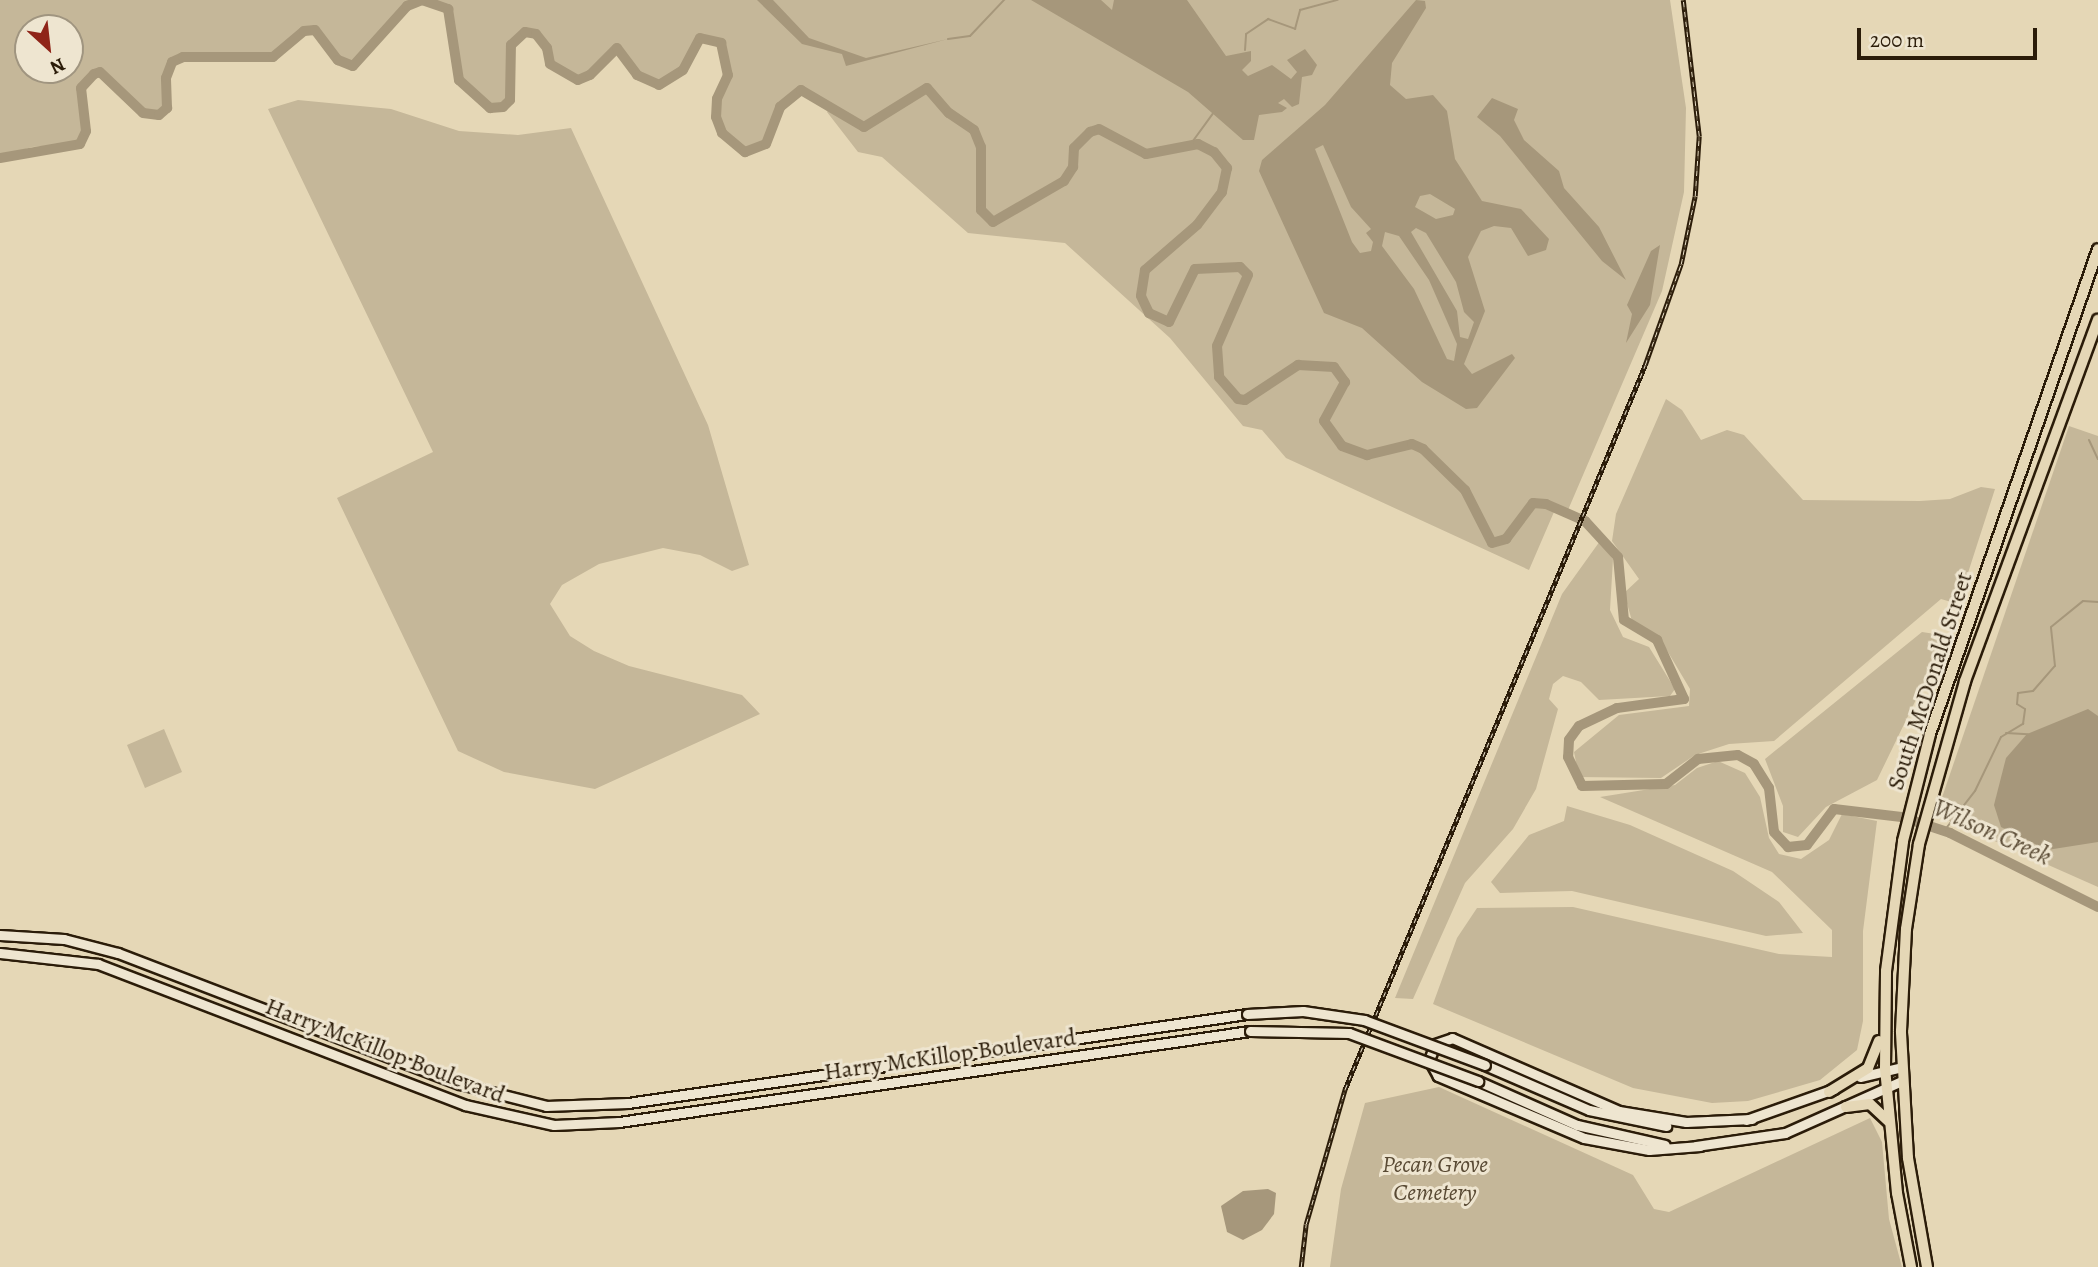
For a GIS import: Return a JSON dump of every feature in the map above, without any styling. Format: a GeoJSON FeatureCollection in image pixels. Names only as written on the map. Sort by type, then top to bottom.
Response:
{"type":"FeatureCollection","features":[{"type":"Feature","properties":{"kind":"main road","name":"South McDonald Street"},"geometry":{"type":"LineString","coordinates":[[1911,1267],[1889,1121],[1885,1069],[1886,971],[1903,841],[1930,734],[2098,249]]}},
{"type":"Feature","properties":{"kind":"main road","name":"South McDonald Street"},"geometry":{"type":"LineString","coordinates":[[1927,1267],[1908,1158],[1902,1081],[1902,982],[1919,844],[1945,738],[2098,320]]}},
{"type":"Feature","properties":{"kind":"main road","name":"Harry McKillop Boulevard"},"geometry":{"type":"LineString","coordinates":[[0,935],[88,944],[317,1027],[460,1084],[529,1103],[597,1106],[1247,1014],[1292,1010],[1347,1016],[1413,1034],[1590,1110],[1668,1126],[1752,1119],[1885,1069],[1902,1067]]}},
{"type":"Feature","properties":{"kind":"main road","name":"Harry McKillop Boulevard"},"geometry":{"type":"LineString","coordinates":[[0,953],[98,964],[465,1105],[526,1122],[602,1124],[1250,1031],[1307,1029],[1360,1035],[1478,1081],[1577,1125],[1665,1145],[1700,1146],[1775,1135],[1902,1081]]}},
{"type":"Feature","properties":{"kind":"main road"},"geometry":{"type":"LineString","coordinates":[[1829,1092],[1876,1058],[1886,971]]}},
{"type":"Feature","properties":{"kind":"main road"},"geometry":{"type":"LineString","coordinates":[[310,1045],[317,1027]]}},
{"type":"Feature","properties":{"kind":"main road"},"geometry":{"type":"LineString","coordinates":[[1700,1146],[1649,1150],[1584,1138],[1438,1076],[1429,1060],[1435,1044],[1451,1038],[1619,1111],[1686,1122],[1752,1119]]}},
{"type":"Feature","properties":{"kind":"main road"},"geometry":{"type":"LineString","coordinates":[[732,1088],[733,1105]]}},
{"type":"Feature","properties":{"kind":"main road"},"geometry":{"type":"LineString","coordinates":[[526,1122],[529,1103]]}},
{"type":"Feature","properties":{"kind":"main road"},"geometry":{"type":"LineString","coordinates":[[1846,1107],[1870,1104],[1889,1121]]}},
{"type":"Feature","properties":{"kind":"main road"},"geometry":{"type":"LineString","coordinates":[[1665,1145],[1668,1126]]}},
{"type":"Feature","properties":{"kind":"green space"},"geometry":{"type":"Polygon","coordinates":[[[0,0],[421,0],[407,6],[353,65],[338,59],[315,29],[304,31],[273,56],[182,56],[171,62],[165,79],[167,108],[158,115],[143,112],[101,71],[93,73],[84,83],[84,14],[14,14],[14,84],[83,84],[80,88],[84,117],[79,143],[32,147],[0,157],[0,0]]]}},
{"type":"Feature","properties":{"kind":"green space"},"geometry":{"type":"Polygon","coordinates":[[[427,0],[1670,0],[1686,108],[1684,192],[1662,291],[1568,510],[1557,505],[1529,570],[1286,458],[1262,430],[1243,426],[1170,338],[1065,243],[968,233],[882,157],[858,152],[827,112],[831,106],[814,93],[802,89],[789,97],[760,150],[737,147],[722,132],[717,116],[717,99],[728,76],[721,42],[700,37],[682,70],[659,84],[637,75],[617,48],[590,75],[578,79],[550,64],[548,48],[536,33],[525,32],[510,45],[509,99],[502,107],[490,107],[459,79],[449,9],[427,0]]]}},
{"type":"Feature","properties":{"kind":"green space"},"geometry":{"type":"Polygon","coordinates":[[[298,100],[391,109],[459,131],[518,135],[571,128],[708,425],[749,565],[732,571],[700,555],[663,548],[599,564],[562,585],[550,604],[570,636],[594,651],[629,666],[742,695],[760,714],[595,789],[504,772],[458,751],[337,498],[433,452],[268,109],[298,100]]]}},
{"type":"Feature","properties":{"kind":"green space"},"geometry":{"type":"Polygon","coordinates":[[[1666,399],[1682,410],[1701,440],[1727,430],[1744,435],[1803,500],[1920,501],[1950,499],[1981,487],[1995,489],[1958,604],[1941,599],[1774,741],[1729,744],[1695,755],[1661,778],[1579,777],[1574,752],[1619,715],[1689,706],[1690,689],[1659,637],[1632,621],[1624,593],[1639,579],[1612,541],[1616,514],[1666,399]]]}},
{"type":"Feature","properties":{"kind":"green space"},"geometry":{"type":"Polygon","coordinates":[[[2069,426],[2098,436],[2098,887],[1936,815],[2069,426]]]}},
{"type":"Feature","properties":{"kind":"green space"},"geometry":{"type":"Polygon","coordinates":[[[1600,541],[1613,559],[1610,610],[1623,637],[1649,647],[1675,689],[1670,696],[1599,700],[1581,682],[1563,676],[1553,684],[1549,699],[1558,709],[1536,789],[1513,829],[1465,883],[1413,999],[1395,998],[1562,594],[1600,541]]]}},
{"type":"Feature","properties":{"kind":"green space"},"geometry":{"type":"Polygon","coordinates":[[[1922,632],[1935,634],[1942,646],[1877,780],[1826,807],[1798,837],[1783,832],[1783,806],[1765,759],[1922,632]]]}},
{"type":"Feature","properties":{"kind":"green space"},"geometry":{"type":"Polygon","coordinates":[[[164,729],[182,772],[145,788],[127,745],[164,729]]]}},
{"type":"Feature","properties":{"kind":"green space"},"geometry":{"type":"Polygon","coordinates":[[[1718,761],[1745,773],[1760,797],[1769,838],[1779,854],[1801,859],[1829,840],[1842,814],[1877,821],[1863,931],[1863,1021],[1857,1050],[1820,1080],[1748,1101],[1712,1103],[1633,1088],[1433,1004],[1457,938],[1477,908],[1573,907],[1779,954],[1832,957],[1832,930],[1772,872],[1600,797],[1675,785],[1697,768],[1718,761]]]}},
{"type":"Feature","properties":{"kind":"green space"},"geometry":{"type":"Polygon","coordinates":[[[1567,806],[1630,825],[1733,871],[1779,902],[1803,933],[1766,936],[1572,891],[1500,893],[1491,882],[1529,835],[1564,821],[1567,806]]]}},
{"type":"Feature","properties":{"kind":"green space","name":"Pecan Grove Cemetery"},"geometry":{"type":"Polygon","coordinates":[[[1439,1087],[1633,1175],[1654,1209],[1669,1212],[1870,1118],[1882,1142],[1889,1219],[1902,1267],[1330,1267],[1341,1189],[1365,1103],[1439,1087]]]}},
{"type":"Feature","properties":{"kind":"shaded area"},"geometry":{"type":"Polygon","coordinates":[[[757,0],[773,0],[809,38],[866,58],[948,39],[846,66],[842,54],[802,44],[757,0]]]}},
{"type":"Feature","properties":{"kind":"shaded area"},"geometry":{"type":"Polygon","coordinates":[[[1031,0],[1101,0],[1112,10],[1114,0],[1187,0],[1226,56],[1251,51],[1251,61],[1242,70],[1248,76],[1272,65],[1291,79],[1297,72],[1287,60],[1305,49],[1317,65],[1312,75],[1302,77],[1299,104],[1292,107],[1284,99],[1278,103],[1287,108],[1282,112],[1259,115],[1254,140],[1243,140],[1188,92],[1031,0]]]}},
{"type":"Feature","properties":{"kind":"shaded area"},"geometry":{"type":"Polygon","coordinates":[[[1416,0],[1425,1],[1426,8],[1392,63],[1390,85],[1406,99],[1433,95],[1447,111],[1455,159],[1482,201],[1521,209],[1549,239],[1546,250],[1528,256],[1511,228],[1494,226],[1481,231],[1468,257],[1485,311],[1464,364],[1472,374],[1512,354],[1515,358],[1477,408],[1466,409],[1422,382],[1362,328],[1324,313],[1259,171],[1262,160],[1325,105],[1416,0]],[[1323,145],[1315,149],[1352,242],[1360,253],[1371,251],[1373,242],[1366,233],[1371,229],[1351,207],[1323,145]],[[1430,194],[1420,196],[1415,207],[1436,219],[1453,215],[1455,209],[1430,194]],[[1416,228],[1411,232],[1457,311],[1460,337],[1468,339],[1474,322],[1464,312],[1456,282],[1426,233],[1416,228]],[[1385,232],[1382,246],[1414,289],[1447,359],[1454,361],[1457,344],[1429,280],[1399,236],[1385,232]]]}},
{"type":"Feature","properties":{"kind":"shaded area"},"geometry":{"type":"Polygon","coordinates":[[[1492,98],[1518,109],[1514,120],[1524,140],[1559,171],[1564,188],[1599,227],[1626,280],[1602,261],[1500,136],[1477,117],[1492,98]]]}},
{"type":"Feature","properties":{"kind":"shaded area"},"geometry":{"type":"Polygon","coordinates":[[[1660,245],[1650,305],[1626,343],[1632,314],[1627,305],[1651,251],[1660,245]]]}},
{"type":"Feature","properties":{"kind":"shaded area"},"geometry":{"type":"Polygon","coordinates":[[[2088,709],[2098,716],[2098,842],[2047,850],[2001,827],[1994,805],[2006,758],[2027,734],[2088,709]]]}},
{"type":"Feature","properties":{"kind":"shaded area"},"geometry":{"type":"Polygon","coordinates":[[[1268,1189],[1276,1193],[1274,1214],[1262,1230],[1243,1240],[1227,1232],[1221,1206],[1243,1191],[1268,1189]]]}},
{"type":"Feature","properties":{"kind":"waterway","name":"Wilson Creek"},"geometry":{"type":"LineString","coordinates":[[422,0],[448,9],[459,80],[490,108],[503,107],[510,100],[511,45],[525,32],[536,34],[547,48],[550,64],[578,80],[590,75],[617,48],[637,75],[659,85],[683,70],[700,38],[721,43],[728,75],[717,99],[716,117],[722,133],[745,152],[766,144],[780,107],[801,90],[864,127],[927,88],[949,113],[974,130],[981,147],[981,210],[993,222],[1064,181],[1073,167],[1074,148],[1090,132],[1099,129],[1146,154],[1198,144],[1214,152],[1227,168],[1222,192],[1197,225],[1145,270],[1141,296],[1149,313],[1169,322],[1195,269],[1240,267],[1248,275],[1217,346],[1219,377],[1238,399],[1245,400],[1298,365],[1334,367],[1345,382],[1324,421],[1342,446],[1367,455],[1412,444],[1423,449],[1465,490],[1492,543],[1506,539],[1533,503],[1546,504],[1585,521],[1618,557],[1624,620],[1657,640],[1684,699],[1617,708],[1579,726],[1569,740],[1568,757],[1582,786],[1666,784],[1698,759],[1738,755],[1754,764],[1769,788],[1774,832],[1788,847],[1807,845],[1834,809],[1902,817],[1950,833],[2098,907]]}},
{"type":"Feature","properties":{"kind":"waterway","name":"Wilson Creek"},"geometry":{"type":"LineString","coordinates":[[0,158],[80,144],[86,131],[81,88],[94,74],[100,72],[143,113],[159,115],[167,108],[166,78],[172,62],[183,57],[273,57],[304,31],[315,30],[338,60],[353,66],[407,6],[422,0]]}},
{"type":"Feature","properties":{"kind":"waterway"},"geometry":{"type":"LineString","coordinates":[[948,39],[970,36],[1004,0]]}},
{"type":"Feature","properties":{"kind":"waterway"},"geometry":{"type":"LineString","coordinates":[[1245,50],[1246,34],[1268,19],[1295,29],[1300,10],[1338,0]]}},
{"type":"Feature","properties":{"kind":"waterway"},"geometry":{"type":"LineString","coordinates":[[1190,145],[1214,112]]}},
{"type":"Feature","properties":{"kind":"waterway"},"geometry":{"type":"LineString","coordinates":[[2089,440],[2098,459]]}},
{"type":"Feature","properties":{"kind":"waterway"},"geometry":{"type":"LineString","coordinates":[[1944,831],[1975,791],[2001,737],[2023,724],[2025,709],[2017,704],[2018,693],[2033,691],[2055,666],[2051,627],[2083,601],[2098,602]]}},
{"type":"Feature","properties":{"kind":"waterway"},"geometry":{"type":"LineString","coordinates":[[2006,733],[2028,734]]}},
{"type":"Feature","properties":{"kind":"railway"},"geometry":{"type":"LineString","coordinates":[[1301,1267],[1306,1224],[1345,1089],[1645,365],[1681,264],[1695,196],[1699,136],[1683,0]]}}]}
